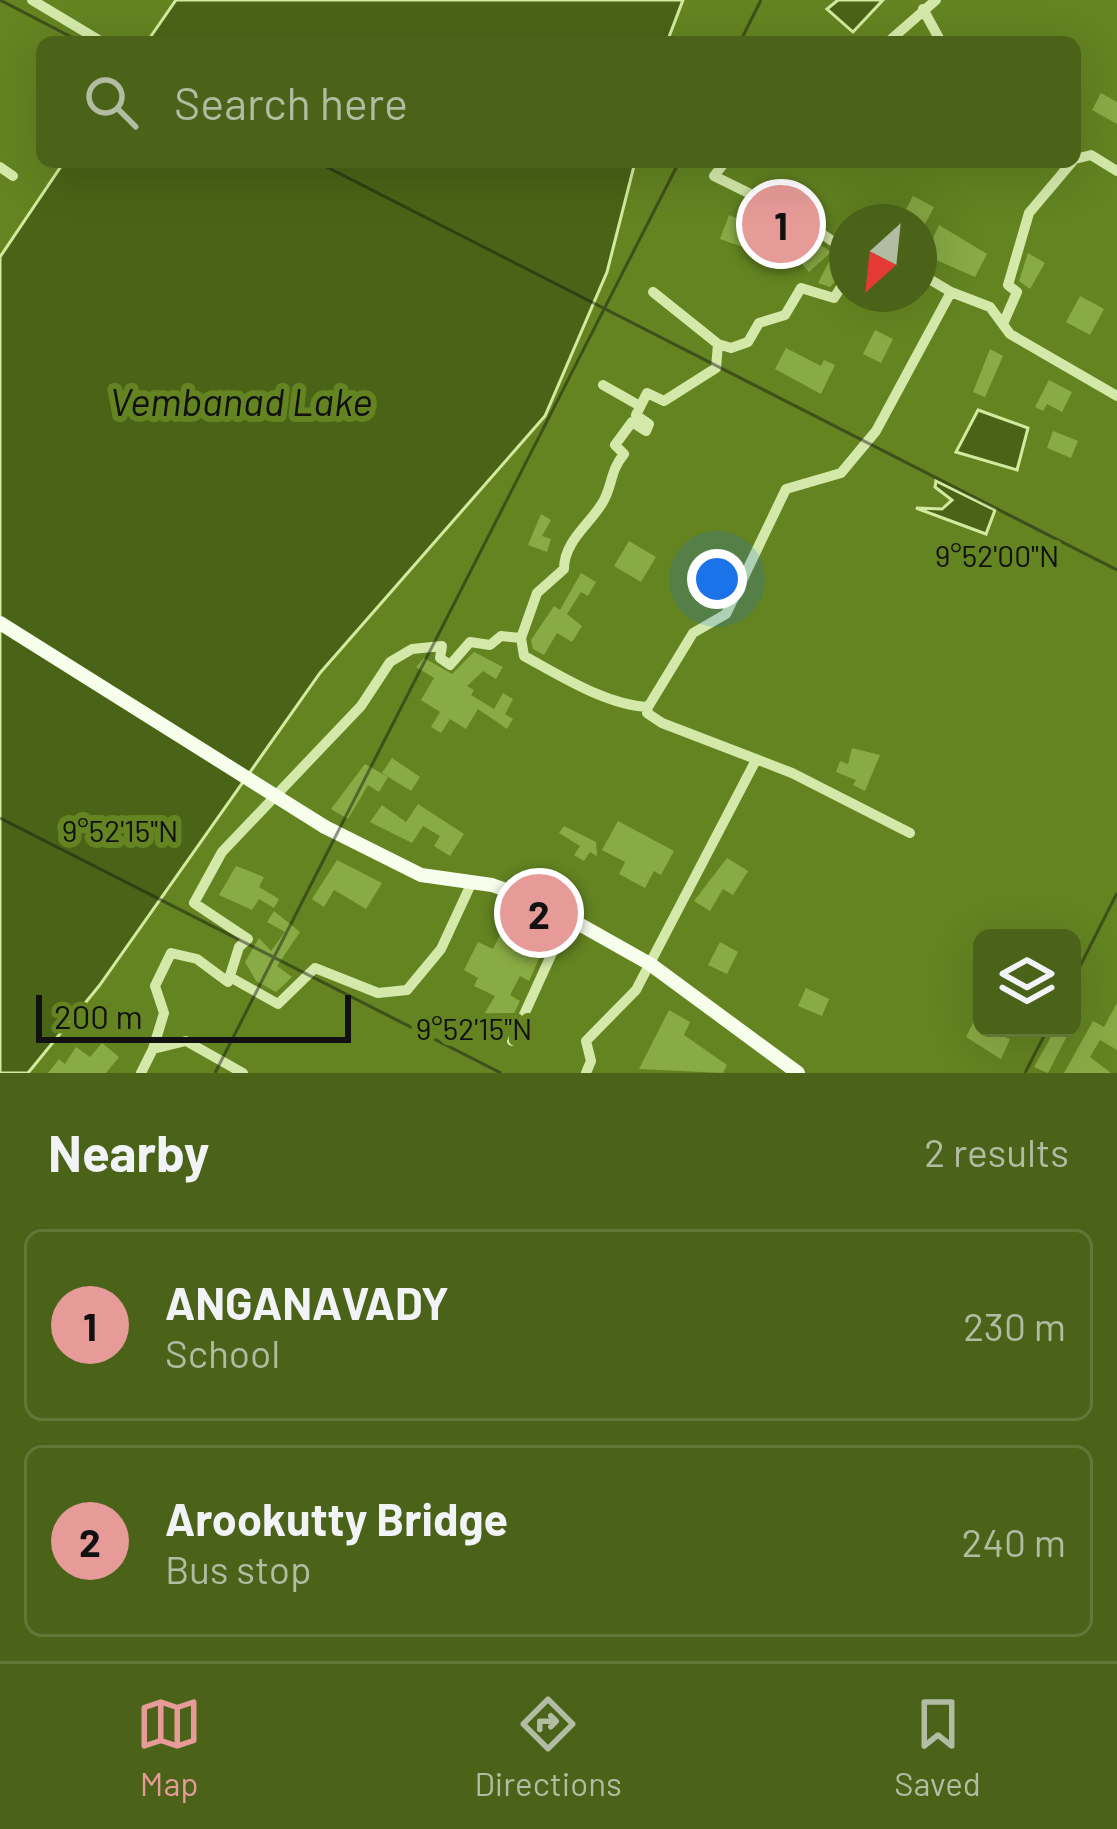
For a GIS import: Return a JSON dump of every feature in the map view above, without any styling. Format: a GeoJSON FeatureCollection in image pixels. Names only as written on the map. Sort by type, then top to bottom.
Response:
{"type":"FeatureCollection","features":[{"type":"Feature","properties":{"kind":"main road"},"geometry":{"type":"LineString","coordinates":[[0,623],[325,827],[421,875],[472,882],[540,902],[650,964],[798,1073]]}},
{"type":"Feature","properties":{"kind":"street"},"geometry":{"type":"LineString","coordinates":[[32,0],[92,36]]}},
{"type":"Feature","properties":{"kind":"street"},"geometry":{"type":"LineString","coordinates":[[894,36],[936,0]]}},
{"type":"Feature","properties":{"kind":"street"},"geometry":{"type":"LineString","coordinates":[[923,9],[938,36]]}},
{"type":"Feature","properties":{"kind":"street"},"geometry":{"type":"LineString","coordinates":[[1081,158],[1091,155],[1117,171]]}},
{"type":"Feature","properties":{"kind":"street"},"geometry":{"type":"LineString","coordinates":[[0,167],[13,176]]}},
{"type":"Feature","properties":{"kind":"street"},"geometry":{"type":"LineString","coordinates":[[720,168],[714,176],[797,217],[829,239]]}},
{"type":"Feature","properties":{"kind":"street"},"geometry":{"type":"LineString","coordinates":[[1003,324],[1017,292],[1008,286],[1029,213],[1063,168]]}},
{"type":"Feature","properties":{"kind":"street"},"geometry":{"type":"LineString","coordinates":[[937,284],[990,307],[1010,334],[1117,396]]}},
{"type":"Feature","properties":{"kind":"street"},"geometry":{"type":"LineString","coordinates":[[653,292],[718,344],[731,348],[748,342],[759,322],[785,315],[801,288],[829,296]]}},
{"type":"Feature","properties":{"kind":"street"},"geometry":{"type":"LineString","coordinates":[[910,833],[647,713],[693,633],[726,614],[786,489],[841,473],[876,431],[951,292]]}},
{"type":"Feature","properties":{"kind":"street"},"geometry":{"type":"LineString","coordinates":[[648,706],[631,706],[564,678],[524,656],[521,638],[537,593],[564,569],[565,554],[603,503],[609,472],[623,454],[615,445],[632,422],[646,431],[649,424],[636,415],[647,392],[664,401],[716,368],[718,344]]}},
{"type":"Feature","properties":{"kind":"street"},"geometry":{"type":"LineString","coordinates":[[603,385],[640,406]]}},
{"type":"Feature","properties":{"kind":"street"},"geometry":{"type":"LineString","coordinates":[[140,1073],[164,1013],[155,986],[171,952],[197,959],[228,982],[239,947],[248,939],[194,903],[222,852],[361,706],[390,662],[412,649],[442,646],[440,658],[450,665],[470,642],[490,645],[501,636],[521,638]]}},
{"type":"Feature","properties":{"kind":"street"},"geometry":{"type":"LineString","coordinates":[[586,1073],[591,1061],[586,1041],[636,990],[756,760]]}},
{"type":"Feature","properties":{"kind":"street"},"geometry":{"type":"LineString","coordinates":[[230,976],[278,1004],[315,968],[378,993],[407,990],[441,949],[472,882]]}},
{"type":"Feature","properties":{"kind":"street"},"geometry":{"type":"LineString","coordinates":[[512,1041],[568,918]]}},
{"type":"Feature","properties":{"kind":"street"},"geometry":{"type":"LineString","coordinates":[[153,1049],[186,1041],[242,1073]]}},
{"type":"Feature","properties":{"kind":"water"},"geometry":{"type":"Polygon","coordinates":[[[176,0],[683,0],[669,36],[151,36],[176,0]]]}},
{"type":"Feature","properties":{"kind":"water"},"geometry":{"type":"Polygon","coordinates":[[[838,0],[883,0],[853,32],[827,9],[838,0]]]}},
{"type":"Feature","properties":{"kind":"water","name":"Vembanad Lake"},"geometry":{"type":"Polygon","coordinates":[[[60,168],[633,168],[607,272],[545,416],[320,673],[99,986],[28,1073],[0,1073],[0,257],[60,168]]]}},
{"type":"Feature","properties":{"kind":"water"},"geometry":{"type":"Polygon","coordinates":[[[978,410],[1028,428],[1017,470],[956,452],[978,410]]]}},
{"type":"Feature","properties":{"kind":"water"},"geometry":{"type":"Polygon","coordinates":[[[936,481],[995,510],[986,534],[916,508],[942,509],[952,500],[935,487],[936,481]]]}},
{"type":"Feature","properties":{"kind":"building"},"geometry":{"type":"Polygon","coordinates":[[[1101,93],[1117,102],[1117,124],[1092,110],[1101,93]]]}},
{"type":"Feature","properties":{"kind":"building"},"geometry":{"type":"Polygon","coordinates":[[[729,215],[776,234],[765,255],[720,239],[729,215]]]}},
{"type":"Feature","properties":{"kind":"building"},"geometry":{"type":"Polygon","coordinates":[[[939,225],[987,254],[975,277],[937,260],[939,225]]]}},
{"type":"Feature","properties":{"kind":"building"},"geometry":{"type":"Polygon","coordinates":[[[802,232],[829,254],[809,272],[786,246],[802,232]]]}},
{"type":"Feature","properties":{"kind":"building"},"geometry":{"type":"Polygon","coordinates":[[[1028,253],[1045,263],[1030,289],[1019,281],[1028,253]]]}},
{"type":"Feature","properties":{"kind":"building"},"geometry":{"type":"Polygon","coordinates":[[[829,262],[829,287],[818,283],[829,262]]]}},
{"type":"Feature","properties":{"kind":"building"},"geometry":{"type":"Polygon","coordinates":[[[1080,296],[1104,309],[1090,335],[1066,322],[1080,296]]]}},
{"type":"Feature","properties":{"kind":"building"},"geometry":{"type":"Polygon","coordinates":[[[875,330],[893,339],[881,363],[863,354],[875,330]]]}},
{"type":"Feature","properties":{"kind":"building"},"geometry":{"type":"Polygon","coordinates":[[[786,348],[821,366],[824,360],[835,365],[821,394],[775,369],[786,348]]]}},
{"type":"Feature","properties":{"kind":"building"},"geometry":{"type":"Polygon","coordinates":[[[990,349],[1003,356],[985,397],[973,392],[990,349]]]}},
{"type":"Feature","properties":{"kind":"building"},"geometry":{"type":"Polygon","coordinates":[[[1049,380],[1072,392],[1062,412],[1047,404],[1043,411],[1035,407],[1049,380]]]}},
{"type":"Feature","properties":{"kind":"building"},"geometry":{"type":"Polygon","coordinates":[[[1053,431],[1078,441],[1071,458],[1047,448],[1053,431]]]}},
{"type":"Feature","properties":{"kind":"building"},"geometry":{"type":"Polygon","coordinates":[[[541,514],[551,520],[542,536],[551,539],[547,552],[528,545],[541,514]]]}},
{"type":"Feature","properties":{"kind":"building"},"geometry":{"type":"Polygon","coordinates":[[[629,541],[656,557],[641,582],[614,566],[629,541]]]}},
{"type":"Feature","properties":{"kind":"building"},"geometry":{"type":"Polygon","coordinates":[[[581,573],[596,582],[588,596],[581,592],[567,614],[582,626],[572,642],[557,633],[544,655],[533,649],[531,640],[554,606],[560,610],[581,573]]]}},
{"type":"Feature","properties":{"kind":"building"},"geometry":{"type":"Polygon","coordinates":[[[474,652],[503,667],[496,679],[483,671],[467,686],[474,690],[471,695],[494,709],[503,693],[513,699],[505,714],[513,719],[507,729],[478,709],[466,729],[450,719],[441,733],[431,727],[440,712],[421,700],[434,678],[416,667],[424,658],[452,674],[474,652]]]}},
{"type":"Feature","properties":{"kind":"building"},"geometry":{"type":"Polygon","coordinates":[[[852,748],[880,755],[865,791],[853,785],[856,780],[836,772],[840,761],[848,764],[852,748]]]}},
{"type":"Feature","properties":{"kind":"building"},"geometry":{"type":"Polygon","coordinates":[[[392,758],[420,777],[411,791],[382,773],[392,758]]]}},
{"type":"Feature","properties":{"kind":"building"},"geometry":{"type":"Polygon","coordinates":[[[365,764],[388,777],[379,792],[368,785],[348,819],[331,809],[365,764]]]}},
{"type":"Feature","properties":{"kind":"building"},"geometry":{"type":"Polygon","coordinates":[[[418,804],[464,834],[450,856],[434,846],[440,836],[423,826],[412,843],[370,822],[382,805],[406,822],[418,804]]]}},
{"type":"Feature","properties":{"kind":"building"},"geometry":{"type":"Polygon","coordinates":[[[618,821],[674,851],[661,875],[654,871],[645,888],[619,874],[625,862],[602,850],[618,821]]]}},
{"type":"Feature","properties":{"kind":"building"},"geometry":{"type":"Polygon","coordinates":[[[564,826],[596,842],[597,856],[590,852],[584,861],[574,855],[580,846],[559,833],[564,826]]]}},
{"type":"Feature","properties":{"kind":"building"},"geometry":{"type":"Polygon","coordinates":[[[727,858],[748,871],[733,895],[723,889],[710,911],[694,901],[727,858]]]}},
{"type":"Feature","properties":{"kind":"building"},"geometry":{"type":"Polygon","coordinates":[[[337,860],[382,883],[366,909],[334,890],[324,907],[312,899],[337,860]]]}},
{"type":"Feature","properties":{"kind":"building"},"geometry":{"type":"Polygon","coordinates":[[[236,866],[264,877],[259,887],[279,899],[274,908],[259,899],[252,910],[219,895],[236,866]]]}},
{"type":"Feature","properties":{"kind":"building"},"geometry":{"type":"Polygon","coordinates":[[[274,911],[300,932],[277,966],[292,977],[276,992],[256,981],[245,962],[259,938],[271,951],[285,932],[267,922],[274,911]]]}},
{"type":"Feature","properties":{"kind":"building"},"geometry":{"type":"Polygon","coordinates":[[[538,923],[547,928],[537,947],[543,950],[529,981],[520,976],[510,995],[520,1001],[506,1030],[483,1016],[495,996],[474,986],[478,978],[464,970],[478,942],[493,949],[503,929],[528,942],[538,923]]]}},
{"type":"Feature","properties":{"kind":"building"},"geometry":{"type":"Polygon","coordinates":[[[720,942],[738,952],[727,974],[708,965],[720,942]]]}},
{"type":"Feature","properties":{"kind":"building"},"geometry":{"type":"Polygon","coordinates":[[[806,988],[829,999],[822,1016],[798,1006],[806,988]]]}},
{"type":"Feature","properties":{"kind":"building"},"geometry":{"type":"Polygon","coordinates":[[[1117,1003],[1117,1050],[1100,1040],[1090,1057],[1111,1073],[1064,1073],[1093,1021],[1104,1027],[1117,1003]]]}},
{"type":"Feature","properties":{"kind":"building"},"geometry":{"type":"Polygon","coordinates":[[[669,1010],[690,1022],[684,1035],[727,1065],[723,1073],[639,1069],[669,1010]]]}},
{"type":"Feature","properties":{"kind":"building"},"geometry":{"type":"Polygon","coordinates":[[[973,1023],[973,1037],[1010,1039],[1001,1059],[966,1037],[973,1023]]]}},
{"type":"Feature","properties":{"kind":"building"},"geometry":{"type":"Polygon","coordinates":[[[1051,1037],[1066,1037],[1048,1073],[1034,1067],[1051,1037]]]}},
{"type":"Feature","properties":{"kind":"building"},"geometry":{"type":"Polygon","coordinates":[[[102,1043],[119,1057],[106,1073],[48,1073],[59,1059],[65,1064],[76,1047],[90,1057],[102,1043]]]}},
{"type":"Feature","properties":{"kind":"place","name":"ANGANAVADY"},"geometry":{"type":"Point","coordinates":[781,224]}},
{"type":"Feature","properties":{"kind":"place","name":"Arookutty Bridge"},"geometry":{"type":"Point","coordinates":[539,913]}}]}
